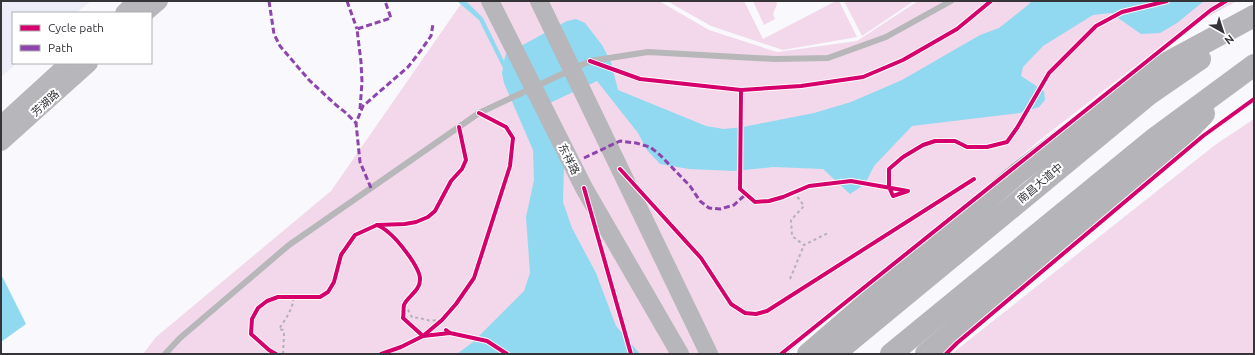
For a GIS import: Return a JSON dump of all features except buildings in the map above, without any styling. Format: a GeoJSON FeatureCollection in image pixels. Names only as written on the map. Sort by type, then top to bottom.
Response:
{"type":"FeatureCollection","features":[{"type":"Feature","properties":{"kind":"highway"},"geometry":{"type":"LineString","coordinates":[[819,352],[1018,173],[1152,71],[1254,16]]}},
{"type":"Feature","properties":{"kind":"highway","name":"南昌大道中"},"geometry":{"type":"LineString","coordinates":[[819,352],[889,308],[1148,94],[1254,22]]}},
{"type":"Feature","properties":{"kind":"highway"},"geometry":{"type":"LineString","coordinates":[[891,354],[1154,138],[1251,68]]}},
{"type":"Feature","properties":{"kind":"highway"},"geometry":{"type":"LineString","coordinates":[[926,354],[1169,150],[1251,68]]}},
{"type":"Feature","properties":{"kind":"main road"},"geometry":{"type":"LineString","coordinates":[[125,12],[137,1]]}},
{"type":"Feature","properties":{"kind":"main road"},"geometry":{"type":"LineString","coordinates":[[146,12],[159,1]]}},
{"type":"Feature","properties":{"kind":"main road","name":"东祥路"},"geometry":{"type":"LineString","coordinates":[[490,1],[584,188],[679,354]]}},
{"type":"Feature","properties":{"kind":"main road"},"geometry":{"type":"LineString","coordinates":[[539,1],[709,354]]}},
{"type":"Feature","properties":{"kind":"main road","name":"芳湖路"},"geometry":{"type":"LineString","coordinates":[[1,125],[68,64]]}},
{"type":"Feature","properties":{"kind":"main road","name":"芳湖路"},"geometry":{"type":"LineString","coordinates":[[1,142],[88,64]]}},
{"type":"Feature","properties":{"kind":"main road"},"geometry":{"type":"LineString","coordinates":[[700,337],[723,354]]}},
{"type":"Feature","properties":{"kind":"main road"},"geometry":{"type":"LineString","coordinates":[[800,354],[819,352]]}},
{"type":"Feature","properties":{"kind":"lane"},"geometry":{"type":"LineString","coordinates":[[165,354],[180,338],[289,245],[479,113],[590,62],[648,52],[775,59],[828,58],[886,37],[951,1]]}},
{"type":"Feature","properties":{"kind":"path"},"geometry":{"type":"LineString","coordinates":[[789,195],[799,190]]}},
{"type":"Feature","properties":{"kind":"path"},"geometry":{"type":"LineString","coordinates":[[794,192],[804,206],[791,220],[792,236],[804,245]]}},
{"type":"Feature","properties":{"kind":"path"},"geometry":{"type":"LineString","coordinates":[[790,279],[804,245],[828,233]]}},
{"type":"Feature","properties":{"kind":"path"},"geometry":{"type":"LineString","coordinates":[[286,296],[300,297]]}},
{"type":"Feature","properties":{"kind":"path"},"geometry":{"type":"LineString","coordinates":[[283,354],[284,334],[283,330],[279,329],[287,317],[294,298],[293,296]]}},
{"type":"Feature","properties":{"kind":"path"},"geometry":{"type":"LineString","coordinates":[[404,311],[404,305],[408,300]]}},
{"type":"Feature","properties":{"kind":"path"},"geometry":{"type":"LineString","coordinates":[[404,305],[408,308],[413,318],[418,317],[428,320],[432,319],[440,323],[447,315]]}},
{"type":"Feature","properties":{"kind":"shaded area"},"geometry":{"type":"Polygon","coordinates":[[[1,1],[91,1],[77,12],[12,12],[12,64],[16,64],[1,77],[1,1]]]}},
{"type":"Feature","properties":{"kind":"shaded area"},"geometry":{"type":"Polygon","coordinates":[[[463,1],[659,1],[709,30],[777,52],[857,41],[918,1],[1237,1],[1178,33],[1041,139],[787,354],[143,354],[156,337],[331,191],[463,1]]]}},
{"type":"Feature","properties":{"kind":"shaded area"},"geometry":{"type":"Polygon","coordinates":[[[667,1],[744,1],[763,39],[836,1],[839,1],[857,37],[783,50],[711,26],[667,1]]]}},
{"type":"Feature","properties":{"kind":"shaded area"},"geometry":{"type":"Polygon","coordinates":[[[753,1],[776,1],[777,4],[773,14],[775,19],[764,25],[753,1]]]}},
{"type":"Feature","properties":{"kind":"shaded area"},"geometry":{"type":"Polygon","coordinates":[[[844,1],[914,1],[862,36],[844,1]]]}},
{"type":"Feature","properties":{"kind":"shaded area"},"geometry":{"type":"Polygon","coordinates":[[[1254,119],[1254,354],[953,354],[1215,145],[1254,119]]]}},
{"type":"Feature","properties":{"kind":"water"},"geometry":{"type":"Polygon","coordinates":[[[457,1],[466,1],[483,18],[504,61],[506,54],[567,21],[576,19],[585,23],[602,45],[611,62],[618,90],[706,126],[724,129],[743,127],[814,113],[851,102],[902,80],[980,35],[999,28],[1032,1],[1204,1],[1177,23],[1160,33],[1141,34],[1111,13],[1093,15],[1043,46],[1023,67],[1021,76],[1044,91],[1045,100],[1039,107],[1020,113],[912,126],[874,166],[865,184],[850,194],[823,169],[773,167],[734,171],[689,169],[660,164],[647,150],[638,133],[597,81],[539,108],[564,165],[563,202],[572,228],[596,273],[616,326],[640,354],[457,354],[473,342],[524,291],[530,273],[526,217],[534,180],[533,150],[504,83],[502,73],[503,68],[479,20],[457,1]]]}},
{"type":"Feature","properties":{"kind":"water"},"geometry":{"type":"Polygon","coordinates":[[[1,274],[26,324],[1,342],[1,274]]]}},
{"type":"Feature","properties":{"kind":"marked path"},"geometry":{"type":"LineString","coordinates":[[269,1],[274,34],[280,46],[309,80],[356,123]]}},
{"type":"Feature","properties":{"kind":"marked path"},"geometry":{"type":"LineString","coordinates":[[347,1],[357,29]]}},
{"type":"Feature","properties":{"kind":"marked path"},"geometry":{"type":"LineString","coordinates":[[360,109],[362,82],[357,29],[391,18],[385,1]]}},
{"type":"Feature","properties":{"kind":"marked path"},"geometry":{"type":"LineString","coordinates":[[371,188],[360,162],[356,123],[363,106],[408,67],[419,53],[431,36],[433,24]]}},
{"type":"Feature","properties":{"kind":"marked path"},"geometry":{"type":"LineString","coordinates":[[584,158],[620,141],[636,143],[650,147],[660,155],[690,186],[700,201],[709,208],[720,209],[734,205],[746,194]]}},
{"type":"Feature","properties":{"kind":"cycle path"},"geometry":{"type":"LineString","coordinates":[[590,61],[640,79],[741,90],[801,86],[863,77],[903,60],[957,29],[991,1]]}},
{"type":"Feature","properties":{"kind":"cycle path"},"geometry":{"type":"LineString","coordinates":[[741,90],[740,189],[755,202],[769,201],[783,197],[809,186],[851,181],[908,191],[893,196],[889,187],[889,169],[903,157],[923,145],[935,141],[955,141],[967,147],[987,147],[1007,142],[1017,128],[1049,73],[1096,26],[1122,12],[1167,1]]}},
{"type":"Feature","properties":{"kind":"cycle path"},"geometry":{"type":"LineString","coordinates":[[781,354],[1211,10],[1226,1]]}},
{"type":"Feature","properties":{"kind":"cycle path"},"geometry":{"type":"LineString","coordinates":[[946,354],[957,343],[1203,136],[1254,99]]}},
{"type":"Feature","properties":{"kind":"cycle path"},"geometry":{"type":"LineString","coordinates":[[381,354],[401,347],[423,336],[442,320],[456,304],[474,278],[510,166],[513,138],[506,127],[479,113]]}},
{"type":"Feature","properties":{"kind":"cycle path"},"geometry":{"type":"LineString","coordinates":[[276,354],[269,350],[251,334],[252,319],[258,308],[267,301],[278,297],[320,297],[328,292],[334,282],[341,255],[355,235],[377,225],[416,222],[428,217],[435,211],[451,181],[462,169],[466,160],[459,127]]}},
{"type":"Feature","properties":{"kind":"cycle path"},"geometry":{"type":"LineString","coordinates":[[620,169],[701,258],[731,304],[745,313],[756,314],[767,311],[974,179]]}},
{"type":"Feature","properties":{"kind":"cycle path"},"geometry":{"type":"LineString","coordinates":[[584,188],[631,354]]}},
{"type":"Feature","properties":{"kind":"cycle path"},"geometry":{"type":"LineString","coordinates":[[377,225],[387,231],[402,247],[413,261],[419,275],[420,280],[418,287],[404,305],[403,318],[423,336],[450,333]]}},
{"type":"Feature","properties":{"kind":"cycle path"},"geometry":{"type":"LineString","coordinates":[[446,330],[450,333],[487,341],[507,354]]}}]}
